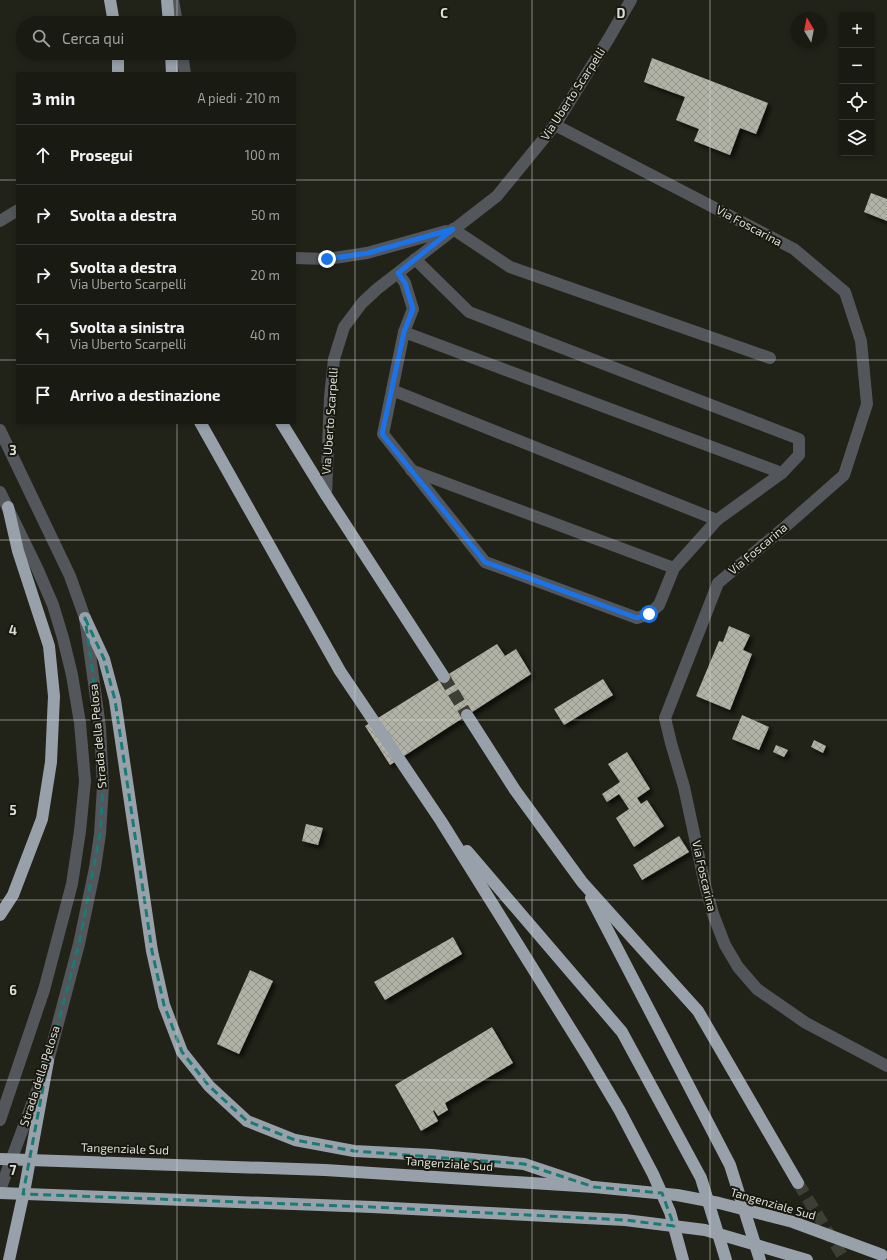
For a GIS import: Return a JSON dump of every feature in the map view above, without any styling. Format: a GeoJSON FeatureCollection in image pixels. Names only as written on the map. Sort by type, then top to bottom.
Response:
{"type":"FeatureCollection","features":[{"type":"Feature","properties":{"kind":"highway"},"geometry":{"type":"LineString","coordinates":[[110,0],[114,16]]}},
{"type":"Feature","properties":{"kind":"highway"},"geometry":{"type":"LineString","coordinates":[[117,16],[118,0]]}},
{"type":"Feature","properties":{"kind":"highway"},"geometry":{"type":"LineString","coordinates":[[167,0],[168,16]]}},
{"type":"Feature","properties":{"kind":"highway"},"geometry":{"type":"LineString","coordinates":[[118,60],[118,72]]}},
{"type":"Feature","properties":{"kind":"highway"},"geometry":{"type":"LineString","coordinates":[[171,60],[172,72]]}},
{"type":"Feature","properties":{"kind":"highway"},"geometry":{"type":"LineString","coordinates":[[201,424],[340,671],[441,821],[588,1057],[634,1136],[670,1212],[683,1260]]}},
{"type":"Feature","properties":{"kind":"highway"},"geometry":{"type":"LineString","coordinates":[[282,424],[326,495],[444,677]]}},
{"type":"Feature","properties":{"kind":"highway"},"geometry":{"type":"LineString","coordinates":[[0,915],[13,895],[42,819],[51,762],[54,696],[49,646],[18,551],[8,507]]}},
{"type":"Feature","properties":{"kind":"highway"},"geometry":{"type":"LineString","coordinates":[[85,618],[104,658],[115,700],[152,951],[164,1005],[182,1052],[209,1086],[247,1121],[295,1140],[354,1151],[432,1155],[524,1164],[594,1187]]}},
{"type":"Feature","properties":{"kind":"highway"},"geometry":{"type":"LineString","coordinates":[[467,715],[515,790],[582,882],[698,1011],[798,1183]]}},
{"type":"Feature","properties":{"kind":"highway"},"geometry":{"type":"LineString","coordinates":[[441,821],[622,1032],[701,1178],[726,1260]]}},
{"type":"Feature","properties":{"kind":"highway"},"geometry":{"type":"LineString","coordinates":[[582,882],[730,1165],[760,1260]]}},
{"type":"Feature","properties":{"kind":"highway"},"geometry":{"type":"LineString","coordinates":[[9,1260],[25,1187],[48,1061]]}},
{"type":"Feature","properties":{"kind":"highway","name":"Tangenziale Sud"},"geometry":{"type":"LineString","coordinates":[[0,1159],[325,1170],[594,1187],[677,1195],[719,1203],[793,1222],[885,1256]]}},
{"type":"Feature","properties":{"kind":"highway"},"geometry":{"type":"LineString","coordinates":[[0,1193],[372,1207],[625,1220],[705,1230],[808,1260]]}},
{"type":"Feature","properties":{"kind":"street"},"geometry":{"type":"LineString","coordinates":[[173,0],[176,16]]}},
{"type":"Feature","properties":{"kind":"street","name":"Via Uberto Scarpelli"},"geometry":{"type":"LineString","coordinates":[[326,495],[330,397],[334,359],[344,326],[362,303],[377,289],[497,196],[556,125],[631,0]]}},
{"type":"Feature","properties":{"kind":"street"},"geometry":{"type":"LineString","coordinates":[[183,60],[185,72]]}},
{"type":"Feature","properties":{"kind":"street","name":"Via Foscarina"},"geometry":{"type":"LineString","coordinates":[[556,125],[794,249],[845,292],[861,341],[867,404],[844,475],[718,583],[665,718],[684,787],[712,914],[724,945],[738,967],[757,989],[806,1023],[887,1066]]}},
{"type":"Feature","properties":{"kind":"street"},"geometry":{"type":"LineString","coordinates":[[0,221],[16,211]]}},
{"type":"Feature","properties":{"kind":"street"},"geometry":{"type":"LineString","coordinates":[[453,229],[510,267],[770,358]]}},
{"type":"Feature","properties":{"kind":"street","name":"Via Uberto Scarpelli"},"geometry":{"type":"LineString","coordinates":[[296,258],[327,259],[368,253],[453,229]]}},
{"type":"Feature","properties":{"kind":"street"},"geometry":{"type":"LineString","coordinates":[[398,273],[405,283],[413,309],[404,332],[382,434],[485,562],[637,618],[649,614],[659,605],[674,568],[717,520],[782,473],[799,455],[799,439],[470,312],[415,259]]}},
{"type":"Feature","properties":{"kind":"street"},"geometry":{"type":"LineString","coordinates":[[404,332],[782,473]]}},
{"type":"Feature","properties":{"kind":"street"},"geometry":{"type":"LineString","coordinates":[[392,390],[717,520]]}},
{"type":"Feature","properties":{"kind":"street","name":"Strada della Pelosa"},"geometry":{"type":"LineString","coordinates":[[0,430],[70,576],[85,618],[100,727],[103,786],[100,834],[95,868],[79,944],[48,1061],[0,1190]]}},
{"type":"Feature","properties":{"kind":"street"},"geometry":{"type":"LineString","coordinates":[[411,470],[674,568]]}},
{"type":"Feature","properties":{"kind":"street","name":"Strada della Pelosa"},"geometry":{"type":"LineString","coordinates":[[0,492],[53,605],[72,675],[80,723],[85,781],[72,884],[44,990],[0,1120]]}},
{"type":"Feature","properties":{"kind":"highlighted area"},"geometry":{"type":"Polygon","coordinates":[[[85,618],[104,659],[115,700],[152,951],[164,1005],[182,1052],[209,1086],[247,1121],[295,1140],[354,1151],[524,1164],[594,1187],[662,1193],[674,1226],[625,1220],[372,1207],[23,1194],[48,1061],[79,944],[100,834],[103,786],[100,727],[85,618]]]}},
{"type":"Feature","properties":{"kind":"building"},"geometry":{"type":"Polygon","coordinates":[[[652,58],[768,103],[756,134],[740,128],[730,155],[694,141],[699,129],[676,120],[685,97],[644,82],[652,58]]]}},
{"type":"Feature","properties":{"kind":"building"},"geometry":{"type":"Polygon","coordinates":[[[871,193],[887,199],[887,221],[864,212],[871,193]]]}},
{"type":"Feature","properties":{"kind":"building"},"geometry":{"type":"Polygon","coordinates":[[[729,626],[750,635],[743,650],[752,654],[730,710],[696,696],[719,641],[723,642],[729,626]]]}},
{"type":"Feature","properties":{"kind":"building"},"geometry":{"type":"Polygon","coordinates":[[[497,644],[505,656],[516,649],[531,674],[390,765],[365,726],[497,644]]]}},
{"type":"Feature","properties":{"kind":"building"},"geometry":{"type":"Polygon","coordinates":[[[603,679],[613,695],[564,725],[554,709],[603,679]]]}},
{"type":"Feature","properties":{"kind":"building"},"geometry":{"type":"Polygon","coordinates":[[[742,715],[769,727],[759,750],[732,739],[742,715]]]}},
{"type":"Feature","properties":{"kind":"building"},"geometry":{"type":"Polygon","coordinates":[[[814,740],[826,746],[823,753],[811,747],[814,740]]]}},
{"type":"Feature","properties":{"kind":"building"},"geometry":{"type":"Polygon","coordinates":[[[776,745],[788,750],[784,757],[773,752],[776,745]]]}},
{"type":"Feature","properties":{"kind":"building"},"geometry":{"type":"Polygon","coordinates":[[[627,752],[650,789],[637,798],[641,804],[647,800],[664,826],[634,847],[616,818],[629,809],[619,794],[607,802],[602,794],[620,782],[608,764],[627,752]]]}},
{"type":"Feature","properties":{"kind":"building"},"geometry":{"type":"Polygon","coordinates":[[[306,824],[323,828],[318,845],[302,841],[306,824]]]}},
{"type":"Feature","properties":{"kind":"building"},"geometry":{"type":"Polygon","coordinates":[[[679,836],[689,852],[642,880],[633,865],[679,836]]]}},
{"type":"Feature","properties":{"kind":"building"},"geometry":{"type":"Polygon","coordinates":[[[453,937],[462,954],[385,1000],[374,982],[453,937]]]}},
{"type":"Feature","properties":{"kind":"building"},"geometry":{"type":"Polygon","coordinates":[[[250,970],[273,981],[239,1054],[217,1044],[250,970]]]}},
{"type":"Feature","properties":{"kind":"building"},"geometry":{"type":"Polygon","coordinates":[[[492,1027],[513,1063],[445,1103],[448,1110],[438,1116],[434,1110],[433,1111],[438,1121],[421,1131],[395,1085],[492,1027]]]}},
{"type":"Feature","properties":{"kind":"tunnel"},"geometry":{"type":"LineString","coordinates":[[444,677],[467,715]]}},
{"type":"Feature","properties":{"kind":"tunnel"},"geometry":{"type":"LineString","coordinates":[[798,1183],[845,1260]]}},
{"type":"Feature","properties":{"kind":"route"},"geometry":{"type":"LineString","coordinates":[[327,259],[368,253],[453,229],[398,273],[405,283],[413,309],[404,332],[382,434],[485,562],[637,618],[649,614]]}}]}
